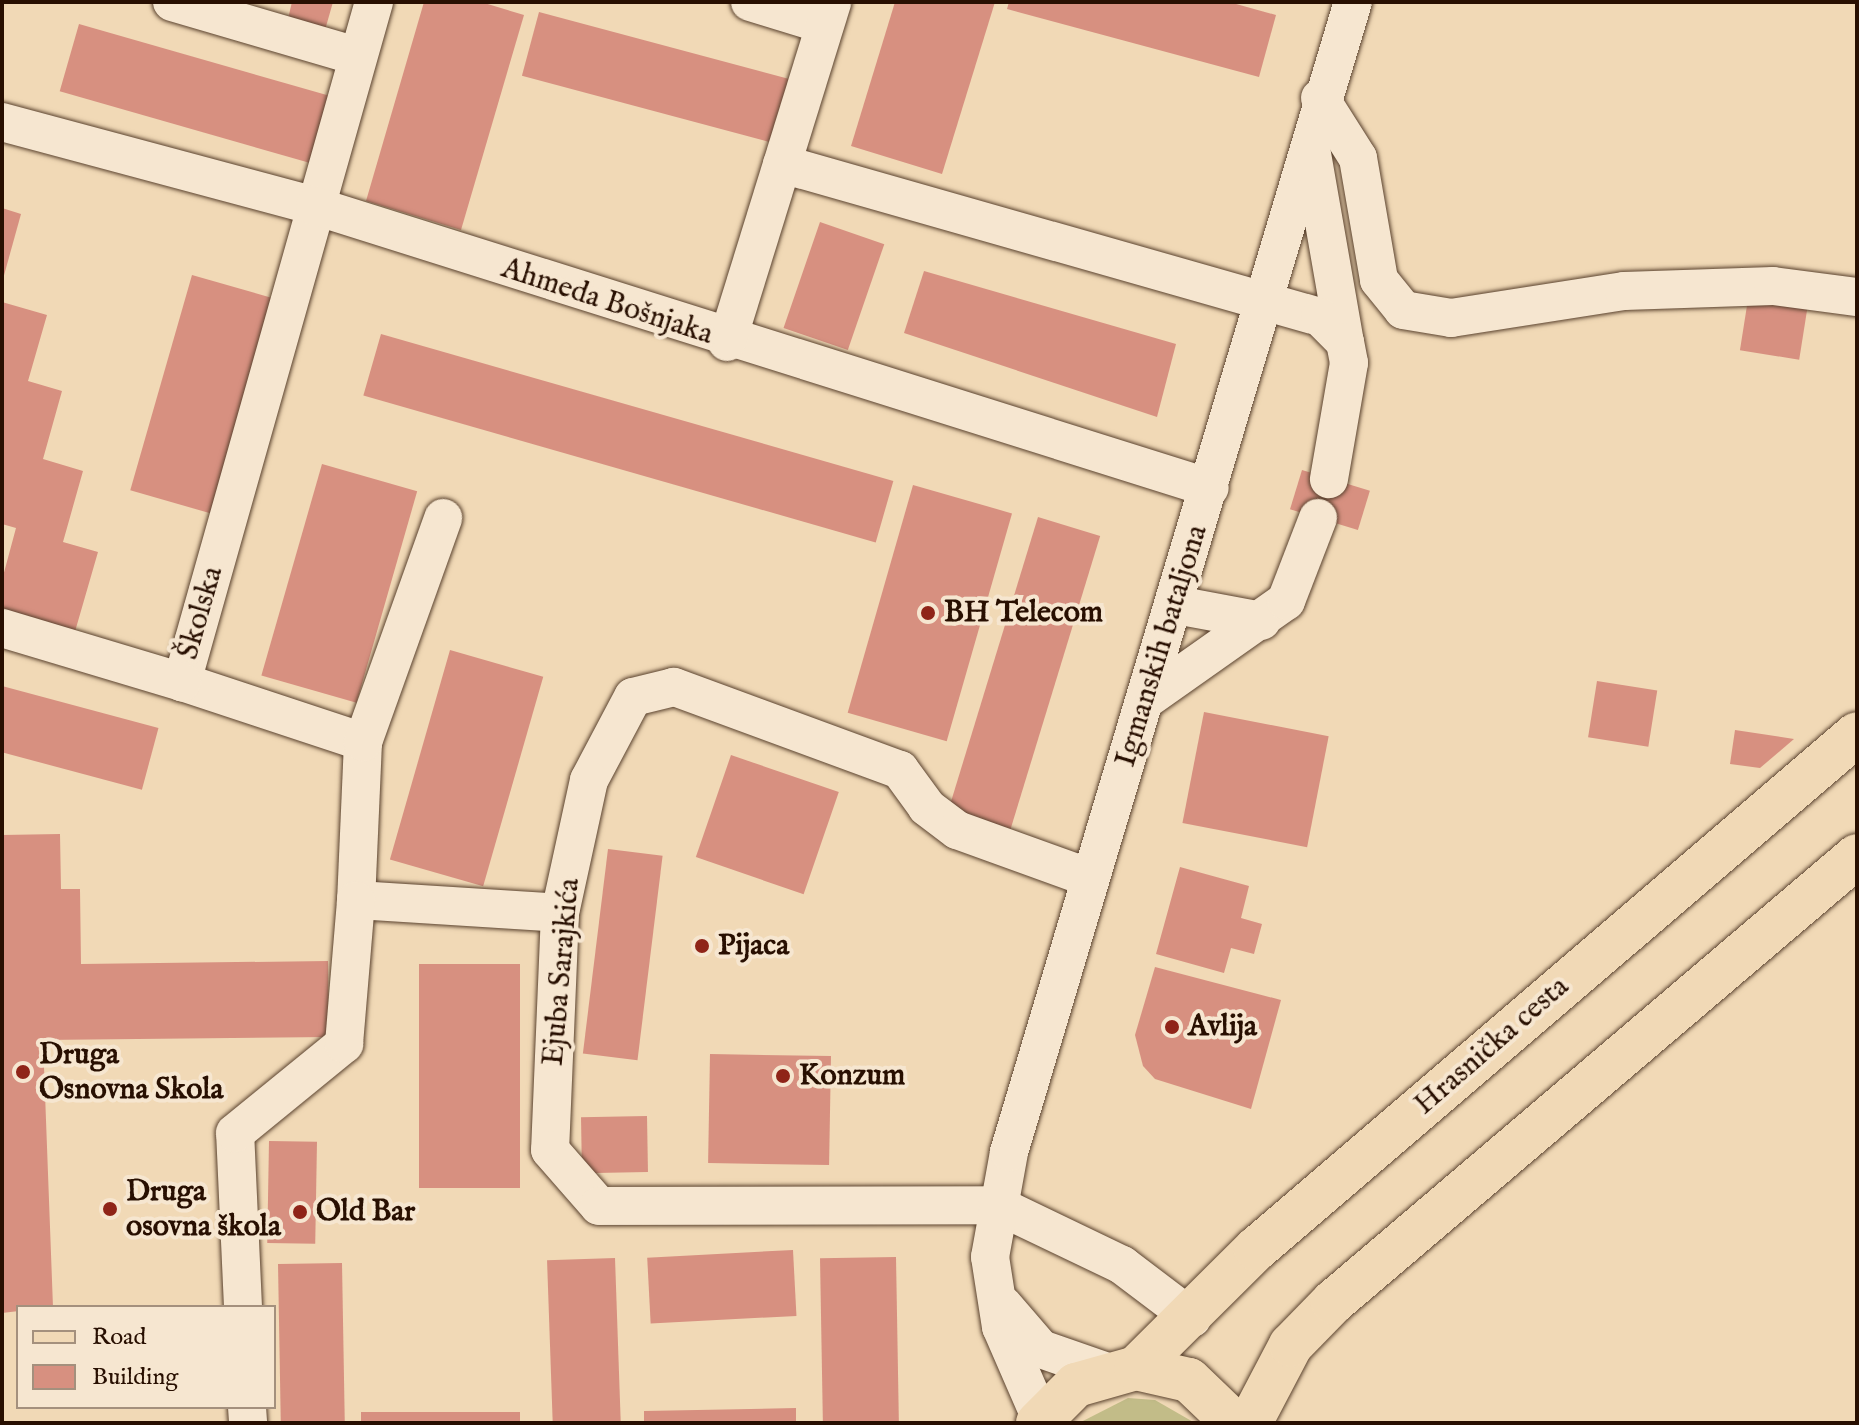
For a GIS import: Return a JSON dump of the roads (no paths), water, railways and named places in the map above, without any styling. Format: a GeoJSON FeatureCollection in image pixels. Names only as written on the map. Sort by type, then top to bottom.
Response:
{"type":"FeatureCollection","features":[{"type":"Feature","properties":{"kind":"main road","name":"Hrasnička cesta"},"geometry":{"type":"LineString","coordinates":[[1040,1421],[1063,1394],[1122,1370],[1192,1318],[1256,1249],[1857,734]]}},
{"type":"Feature","properties":{"kind":"main road"},"geometry":{"type":"LineString","coordinates":[[1250,1423],[1291,1345],[1333,1302],[1857,856]]}},
{"type":"Feature","properties":{"kind":"main road"},"geometry":{"type":"LineString","coordinates":[[1122,1370],[1189,1380],[1234,1423]]}},
{"type":"Feature","properties":{"kind":"street"},"geometry":{"type":"LineString","coordinates":[[172,2],[357,56]]}},
{"type":"Feature","properties":{"kind":"street","name":"Školska"},"geometry":{"type":"LineString","coordinates":[[363,742],[182,682],[374,2]]}},
{"type":"Feature","properties":{"kind":"street"},"geometry":{"type":"LineString","coordinates":[[727,342],[828,13],[750,2]]}},
{"type":"Feature","properties":{"kind":"street","name":"Igmanskih bataljona"},"geometry":{"type":"LineString","coordinates":[[1040,1421],[1001,1327],[990,1257],[997,1205],[1090,878],[1176,605],[1315,115],[1353,2]]}},
{"type":"Feature","properties":{"kind":"street"},"geometry":{"type":"LineString","coordinates":[[1315,115],[1358,158],[1379,280],[1403,310],[1451,318],[1624,291],[1773,286],[1857,297]]}},
{"type":"Feature","properties":{"kind":"street"},"geometry":{"type":"LineString","coordinates":[[1315,115],[1348,383],[1329,479]]}},
{"type":"Feature","properties":{"kind":"street","name":"Ahmeda Bošnjaka"},"geometry":{"type":"LineString","coordinates":[[2,122],[315,206],[727,342],[1210,488]]}},
{"type":"Feature","properties":{"kind":"street"},"geometry":{"type":"LineString","coordinates":[[782,164],[1263,296],[1320,317],[1345,342]]}},
{"type":"Feature","properties":{"kind":"street"},"geometry":{"type":"LineString","coordinates":[[243,1305],[235,1133],[344,1044],[356,900],[363,742],[443,518]]}},
{"type":"Feature","properties":{"kind":"street"},"geometry":{"type":"LineString","coordinates":[[1147,699],[1262,621],[1286,601],[1304,569],[1318,518]]}},
{"type":"Feature","properties":{"kind":"street"},"geometry":{"type":"LineString","coordinates":[[1176,605],[1262,621]]}},
{"type":"Feature","properties":{"kind":"street"},"geometry":{"type":"LineString","coordinates":[[2,628],[182,682]]}},
{"type":"Feature","properties":{"kind":"street","name":"Ejuba Sarajkića"},"geometry":{"type":"LineString","coordinates":[[997,1205],[599,1206],[550,1150],[560,913],[589,780],[633,697],[674,687],[900,770],[927,807],[957,830],[1090,878]]}},
{"type":"Feature","properties":{"kind":"street"},"geometry":{"type":"LineString","coordinates":[[356,900],[560,913]]}},
{"type":"Feature","properties":{"kind":"street"},"geometry":{"type":"LineString","coordinates":[[997,1205],[1122,1265],[1192,1318]]}},
{"type":"Feature","properties":{"kind":"street"},"geometry":{"type":"LineString","coordinates":[[996,1294],[1041,1349],[1122,1370]]}},
{"type":"Feature","properties":{"kind":"place","name":"BH Telecom"},"geometry":{"type":"Point","coordinates":[928,613]}},
{"type":"Feature","properties":{"kind":"place","name":"Pijaca"},"geometry":{"type":"Point","coordinates":[702,946]}},
{"type":"Feature","properties":{"kind":"place","name":"Avlija"},"geometry":{"type":"Point","coordinates":[1172,1027]}},
{"type":"Feature","properties":{"kind":"place","name":"Druga Osnovna Skola"},"geometry":{"type":"Point","coordinates":[23,1072]}},
{"type":"Feature","properties":{"kind":"place","name":"Konzum"},"geometry":{"type":"Point","coordinates":[783,1076]}},
{"type":"Feature","properties":{"kind":"place","name":"Druga osovna škola"},"geometry":{"type":"Point","coordinates":[110,1209]}},
{"type":"Feature","properties":{"kind":"place","name":"Old Bar"},"geometry":{"type":"Point","coordinates":[300,1212]}}]}
